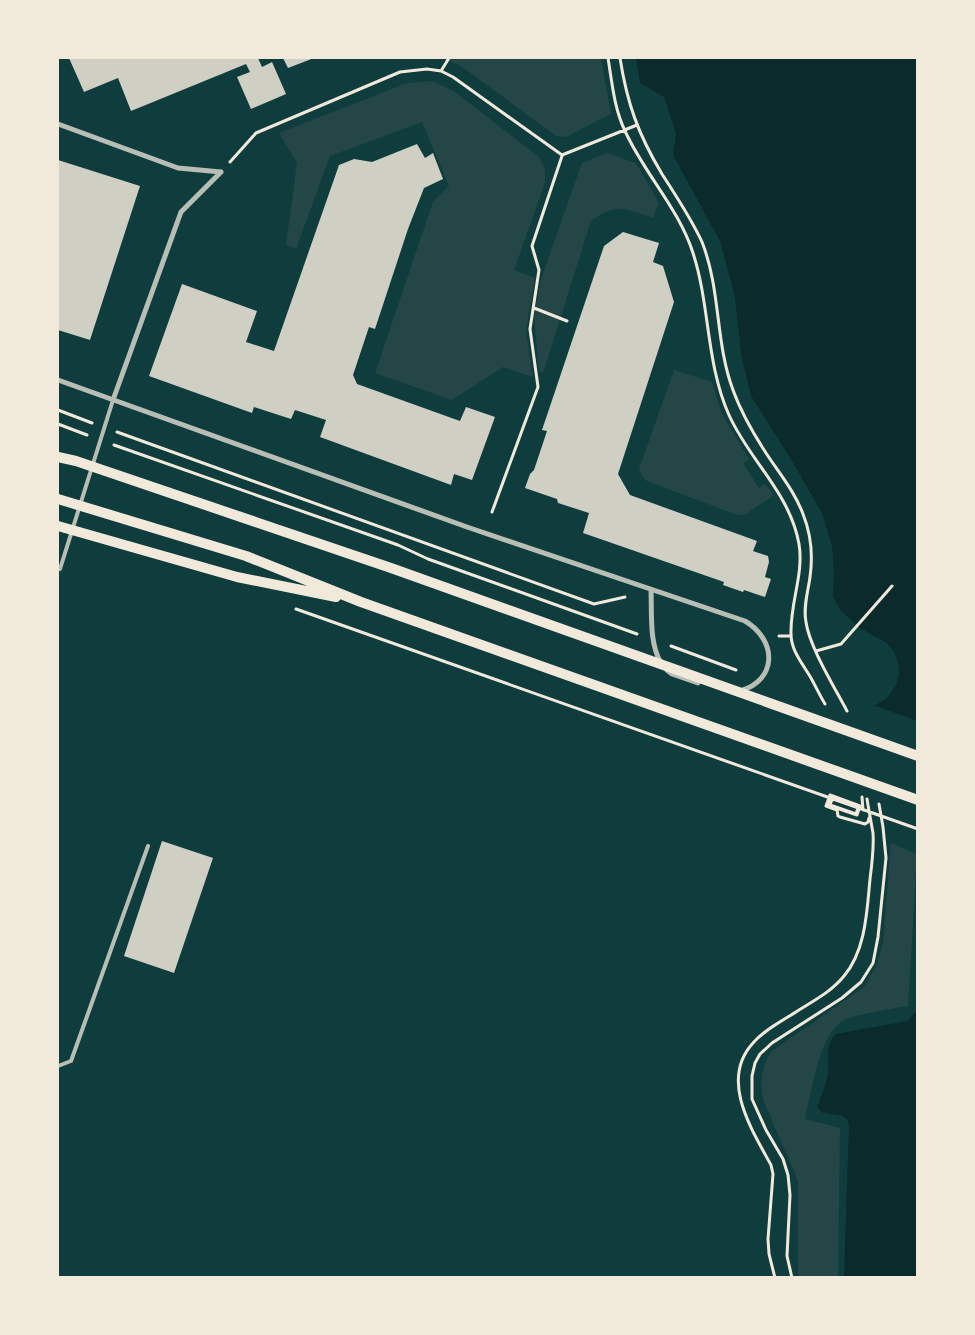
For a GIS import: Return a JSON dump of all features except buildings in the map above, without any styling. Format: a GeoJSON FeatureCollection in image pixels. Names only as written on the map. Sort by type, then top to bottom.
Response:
{"type":"FeatureCollection","features":[{"type":"Feature","properties":{"kind":"main road"},"geometry":{"type":"LineString","coordinates":[[58,455],[391,568],[918,756]]}},
{"type":"Feature","properties":{"kind":"main road"},"geometry":{"type":"LineString","coordinates":[[58,499],[246,556],[361,602],[918,800]]}},
{"type":"Feature","properties":{"kind":"main road"},"geometry":{"type":"LineString","coordinates":[[58,526],[237,576],[361,602]]}},
{"type":"Feature","properties":{"kind":"street"},"geometry":{"type":"LineString","coordinates":[[58,124],[178,168],[221,172]]}},
{"type":"Feature","properties":{"kind":"street"},"geometry":{"type":"LineString","coordinates":[[113,400],[180,212],[221,172]]}},
{"type":"Feature","properties":{"kind":"street"},"geometry":{"type":"LineString","coordinates":[[58,380],[467,527],[745,621],[755,627],[763,636],[768,647],[769,659],[766,670],[761,678],[746,689],[738,692],[726,692],[672,674],[663,666],[655,650],[651,590]]}},
{"type":"Feature","properties":{"kind":"lane"},"geometry":{"type":"LineString","coordinates":[[60,569],[113,400]]}},
{"type":"Feature","properties":{"kind":"lane"},"geometry":{"type":"LineString","coordinates":[[58,1066],[71,1062],[148,846]]}},
{"type":"Feature","properties":{"kind":"path"},"geometry":{"type":"LineString","coordinates":[[441,71],[449,58]]}},
{"type":"Feature","properties":{"kind":"path"},"geometry":{"type":"LineString","coordinates":[[608,58],[616,106],[624,130],[680,224],[692,250],[701,279],[708,335],[721,391],[729,415],[741,437],[781,496],[792,519],[799,544],[800,568],[792,616],[791,636],[797,658],[829,710]]}},
{"type":"Feature","properties":{"kind":"path"},"geometry":{"type":"LineString","coordinates":[[620,58],[624,88],[637,125],[662,173],[693,224],[709,260],[716,291],[721,343],[732,389],[748,424],[790,488],[804,516],[812,553],[805,606],[806,623]]}},
{"type":"Feature","properties":{"kind":"path"},"geometry":{"type":"LineString","coordinates":[[221,172],[256,133],[400,72],[417,69],[441,71],[463,83],[562,156]]}},
{"type":"Feature","properties":{"kind":"path"},"geometry":{"type":"LineString","coordinates":[[492,512],[538,387],[530,329],[539,270],[532,246],[562,156],[637,125]]}},
{"type":"Feature","properties":{"kind":"path"},"geometry":{"type":"LineString","coordinates":[[534,308],[567,321]]}},
{"type":"Feature","properties":{"kind":"path"},"geometry":{"type":"LineString","coordinates":[[58,410],[594,604],[651,590]]}},
{"type":"Feature","properties":{"kind":"path"},"geometry":{"type":"LineString","coordinates":[[58,424],[93,437]]}},
{"type":"Feature","properties":{"kind":"path"},"geometry":{"type":"LineString","coordinates":[[111,443],[388,542],[428,559],[640,636]]}},
{"type":"Feature","properties":{"kind":"path"},"geometry":{"type":"LineString","coordinates":[[816,651],[841,644],[892,586]]}},
{"type":"Feature","properties":{"kind":"path"},"geometry":{"type":"LineString","coordinates":[[294,608],[918,829]]}},
{"type":"Feature","properties":{"kind":"path"},"geometry":{"type":"LineString","coordinates":[[668,646],[742,672]]}},
{"type":"Feature","properties":{"kind":"path"},"geometry":{"type":"LineString","coordinates":[[816,699],[834,705]]}},
{"type":"Feature","properties":{"kind":"path"},"geometry":{"type":"LineString","coordinates":[[844,709],[853,712]]}},
{"type":"Feature","properties":{"kind":"path"},"geometry":{"type":"LineString","coordinates":[[775,1278],[769,1254],[768,1239],[773,1174],[771,1165],[742,1106],[738,1092],[739,1073],[744,1058],[752,1044],[832,989],[845,976],[855,958],[863,934],[872,857],[873,834],[866,793]]}},
{"type":"Feature","properties":{"kind":"path"},"geometry":{"type":"LineString","coordinates":[[861,794],[864,810],[857,808],[832,799],[830,804],[856,814],[858,806],[831,797],[828,805],[857,815],[860,806],[830,795],[826,806],[837,810],[840,817],[865,824],[868,822],[870,812]]}},
{"type":"Feature","properties":{"kind":"path"},"geometry":{"type":"LineString","coordinates":[[792,1278],[787,1256],[790,1195],[788,1175],[783,1159],[766,1130],[752,1099],[752,1076],[755,1062],[760,1054],[772,1043],[842,998],[861,982],[873,963],[878,937],[886,858],[883,827]]}},
{"type":"Feature","properties":{"kind":"shaded area"},"geometry":{"type":"Polygon","coordinates":[[[441,58],[601,58],[611,114],[566,137],[556,136],[461,66],[441,58]]]}},
{"type":"Feature","properties":{"kind":"shaded area"},"geometry":{"type":"Polygon","coordinates":[[[636,58],[917,58],[917,815],[863,709],[876,705],[888,697],[896,685],[899,674],[898,662],[894,652],[887,643],[860,628],[840,610],[833,596],[834,571],[832,547],[822,513],[751,396],[741,354],[735,297],[720,241],[673,155],[676,134],[664,97],[640,83],[636,58]]]}},
{"type":"Feature","properties":{"kind":"shaded area"},"geometry":{"type":"Polygon","coordinates":[[[433,81],[455,92],[539,157],[545,169],[545,183],[514,270],[535,278],[526,331],[533,377],[503,367],[452,400],[375,373],[433,202],[449,186],[422,122],[330,156],[296,249],[286,245],[297,163],[279,133],[407,83],[433,81]]]}},
{"type":"Feature","properties":{"kind":"shaded area"},"geometry":{"type":"Polygon","coordinates":[[[607,153],[636,163],[659,203],[653,218],[628,210],[614,209],[599,215],[591,221],[543,373],[539,371],[534,317],[541,279],[582,163],[607,153]]]}},
{"type":"Feature","properties":{"kind":"shaded area"},"geometry":{"type":"Polygon","coordinates":[[[674,370],[712,382],[722,414],[749,459],[743,463],[759,488],[765,484],[774,495],[746,514],[737,515],[647,481],[642,476],[639,469],[674,370]]]}},
{"type":"Feature","properties":{"kind":"shaded area"},"geometry":{"type":"Polygon","coordinates":[[[891,843],[917,854],[908,1006],[847,1019],[837,1025],[823,1048],[805,1119],[840,1128],[838,1277],[798,1277],[798,1181],[764,1102],[761,1082],[763,1069],[772,1051],[864,987],[877,964],[883,942],[891,843]]]}},
{"type":"Feature","properties":{"kind":"shaded area"},"geometry":{"type":"Polygon","coordinates":[[[917,1010],[917,1277],[844,1277],[849,1124],[846,1118],[840,1115],[823,1113],[817,1107],[827,1076],[828,1048],[836,1034],[907,1021],[917,1010]]]}},
{"type":"Feature","properties":{"kind":"pier"},"geometry":{"type":"Polygon","coordinates":[[[870,704],[918,721],[917,818],[860,710],[862,706],[870,704]]]}}]}
